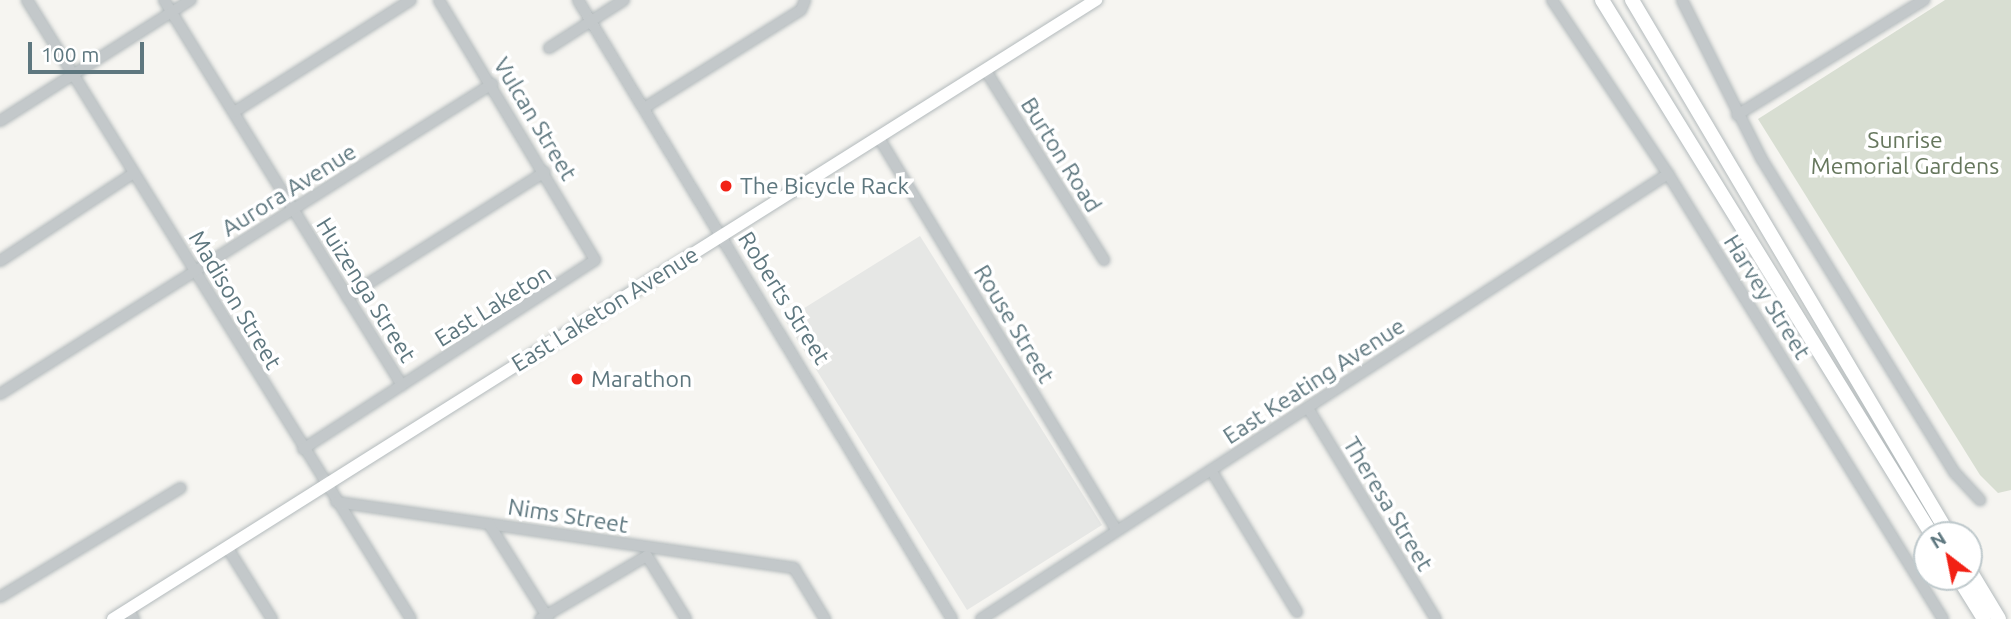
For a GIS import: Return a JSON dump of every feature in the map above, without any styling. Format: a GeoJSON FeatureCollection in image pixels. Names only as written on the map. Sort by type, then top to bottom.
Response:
{"type":"FeatureCollection","features":[{"type":"Feature","properties":{"kind":"highway"},"geometry":{"type":"LineString","coordinates":[[1595,0],[1618,27]]}},
{"type":"Feature","properties":{"kind":"highway"},"geometry":{"type":"LineString","coordinates":[[1602,0],[1923,521]]}},
{"type":"Feature","properties":{"kind":"highway"},"geometry":{"type":"LineString","coordinates":[[1632,0],[1941,521]]}},
{"type":"Feature","properties":{"kind":"highway"},"geometry":{"type":"LineString","coordinates":[[1639,0],[1666,57]]}},
{"type":"Feature","properties":{"kind":"highway"},"geometry":{"type":"LineString","coordinates":[[1967,591],[1984,619]]}},
{"type":"Feature","properties":{"kind":"highway"},"geometry":{"type":"LineString","coordinates":[[1982,591],[1999,619]]}},
{"type":"Feature","properties":{"kind":"main road","name":"East Laketon Avenue"},"geometry":{"type":"LineString","coordinates":[[113,619],[131,614],[227,547],[326,484],[1096,0]]}},
{"type":"Feature","properties":{"kind":"street","name":"Madison Street"},"geometry":{"type":"LineString","coordinates":[[27,0],[303,449],[411,619]]}},
{"type":"Feature","properties":{"kind":"street","name":"Huizenga Street"},"geometry":{"type":"LineString","coordinates":[[164,0],[402,386]]}},
{"type":"Feature","properties":{"kind":"street"},"geometry":{"type":"LineString","coordinates":[[0,121],[191,0]]}},
{"type":"Feature","properties":{"kind":"street"},"geometry":{"type":"LineString","coordinates":[[233,112],[411,0]]}},
{"type":"Feature","properties":{"kind":"street","name":"Vulcan Street"},"geometry":{"type":"LineString","coordinates":[[439,0],[545,172],[595,260]]}},
{"type":"Feature","properties":{"kind":"street","name":"Roberts Street"},"geometry":{"type":"LineString","coordinates":[[578,0],[952,619]]}},
{"type":"Feature","properties":{"kind":"street"},"geometry":{"type":"LineString","coordinates":[[548,48],[624,0]]}},
{"type":"Feature","properties":{"kind":"street"},"geometry":{"type":"LineString","coordinates":[[644,108],[801,10],[805,0]]}},
{"type":"Feature","properties":{"kind":"street","name":"Harvey Street"},"geometry":{"type":"LineString","coordinates":[[1552,0],[1668,174],[1943,619]]}},
{"type":"Feature","properties":{"kind":"street"},"geometry":{"type":"LineString","coordinates":[[1682,0],[1738,115],[1955,473],[1980,500]]}},
{"type":"Feature","properties":{"kind":"street"},"geometry":{"type":"LineString","coordinates":[[1738,115],[1924,0]]}},
{"type":"Feature","properties":{"kind":"street","name":"Burton Road"},"geometry":{"type":"LineString","coordinates":[[986,71],[1104,260]]}},
{"type":"Feature","properties":{"kind":"street","name":"Aurora Avenue"},"geometry":{"type":"LineString","coordinates":[[0,394],[492,85]]}},
{"type":"Feature","properties":{"kind":"street","name":"Rouse Street"},"geometry":{"type":"LineString","coordinates":[[879,138],[1117,531]]}},
{"type":"Feature","properties":{"kind":"street"},"geometry":{"type":"LineString","coordinates":[[347,297],[545,172]]}},
{"type":"Feature","properties":{"kind":"street"},"geometry":{"type":"LineString","coordinates":[[0,261],[134,173]]}},
{"type":"Feature","properties":{"kind":"street","name":"East Keating Avenue"},"geometry":{"type":"LineString","coordinates":[[981,619],[1668,174]]}},
{"type":"Feature","properties":{"kind":"street","name":"East Laketon"},"geometry":{"type":"LineString","coordinates":[[303,449],[595,260]]}},
{"type":"Feature","properties":{"kind":"street","name":"Theresa Street"},"geometry":{"type":"LineString","coordinates":[[1308,408],[1436,619]]}},
{"type":"Feature","properties":{"kind":"street"},"geometry":{"type":"LineString","coordinates":[[1210,470],[1297,612]]}},
{"type":"Feature","properties":{"kind":"street"},"geometry":{"type":"LineString","coordinates":[[0,597],[181,488]]}},
{"type":"Feature","properties":{"kind":"street","name":"Nims Street"},"geometry":{"type":"LineString","coordinates":[[337,502],[794,568],[825,619]]}},
{"type":"Feature","properties":{"kind":"street"},"geometry":{"type":"LineString","coordinates":[[489,524],[545,618],[647,556],[686,619]]}},
{"type":"Feature","properties":{"kind":"street"},"geometry":{"type":"LineString","coordinates":[[227,547],[272,619]]}},
{"type":"Feature","properties":{"kind":"shaded area"},"geometry":{"type":"Polygon","coordinates":[[[920,236],[1102,525],[967,610],[785,320],[920,236]]]}},
{"type":"Feature","properties":{"kind":"green space","name":"Sunrise Memorial Gardens"},"geometry":{"type":"Polygon","coordinates":[[[1945,0],[2011,0],[2011,490],[1998,493],[1980,475],[1758,119],[1945,0]]]}},
{"type":"Feature","properties":{"kind":"place","name":"The Bicycle Rack"},"geometry":{"type":"Point","coordinates":[726,186]}},
{"type":"Feature","properties":{"kind":"place","name":"Marathon"},"geometry":{"type":"Point","coordinates":[577,379]}}]}
